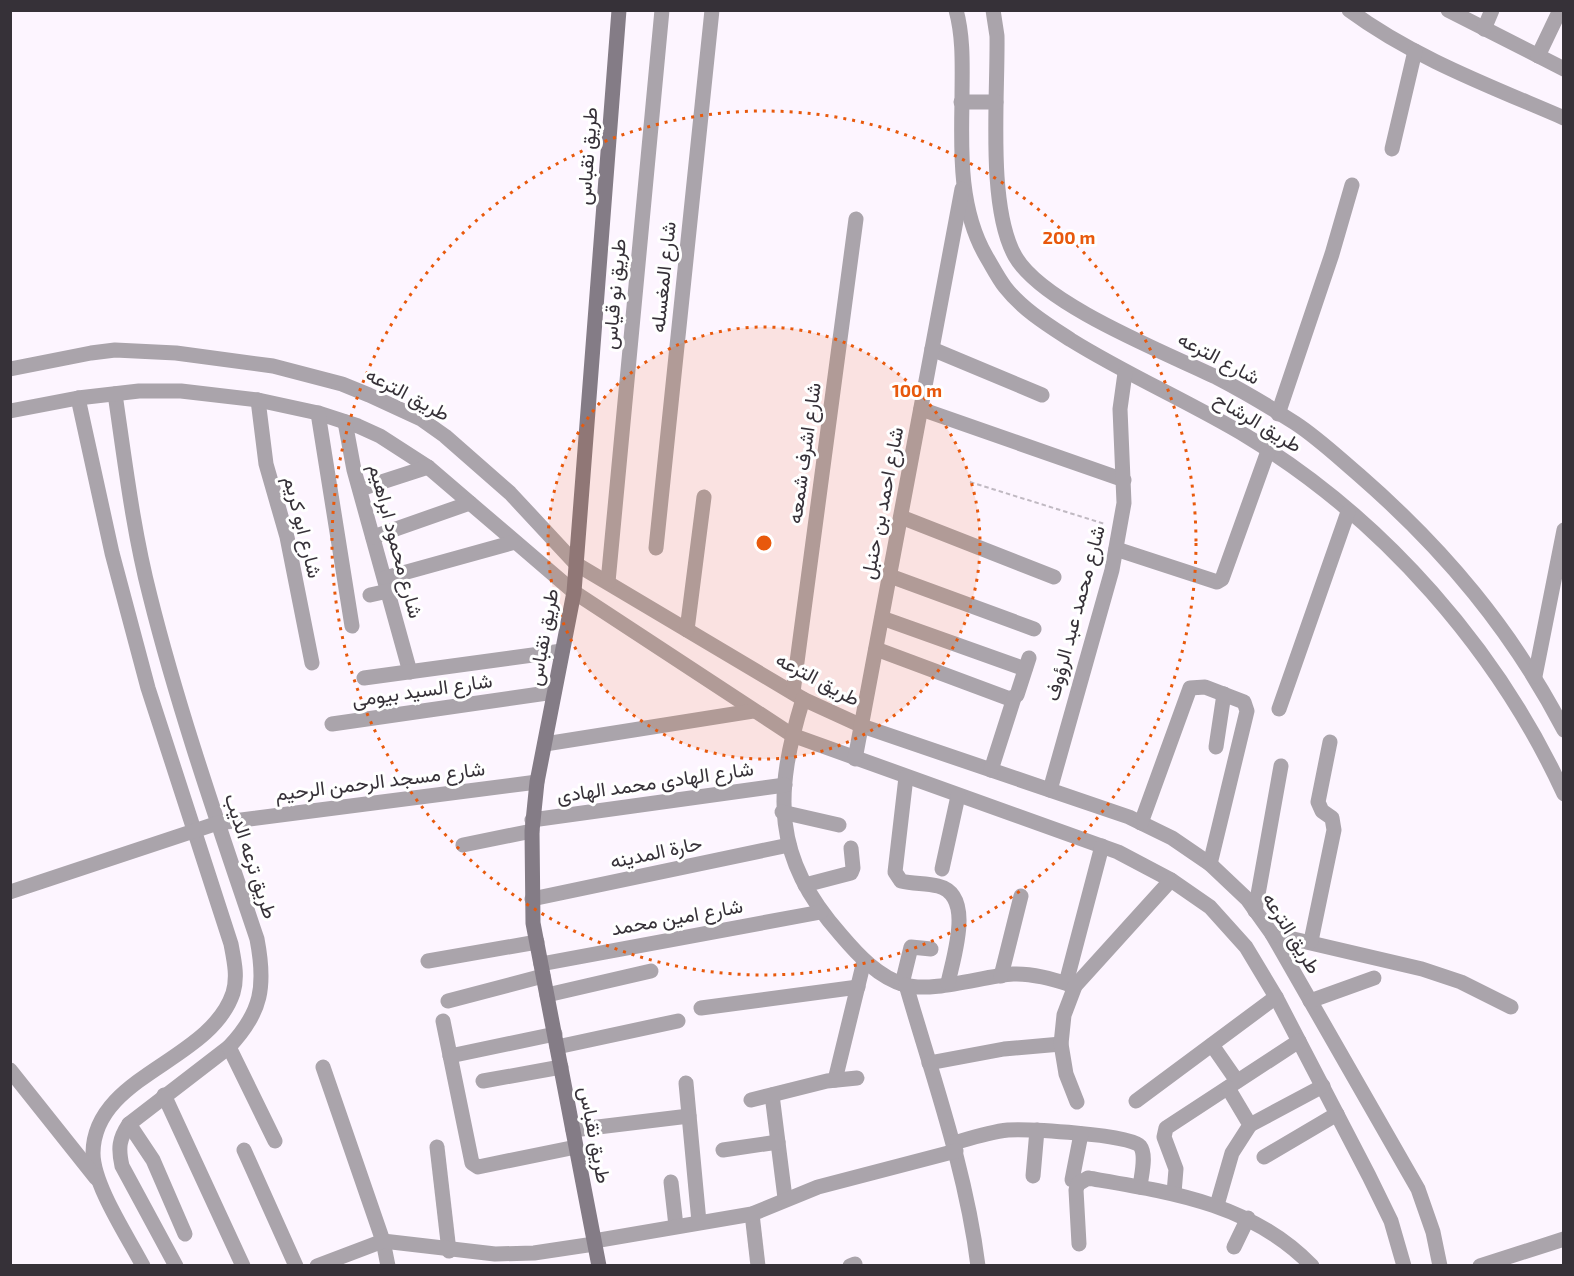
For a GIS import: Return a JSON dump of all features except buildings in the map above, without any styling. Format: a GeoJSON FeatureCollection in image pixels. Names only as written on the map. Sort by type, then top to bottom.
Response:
{"type":"FeatureCollection","features":[{"type":"Feature","properties":{"kind":"street","name":"طريق نقباس"},"geometry":{"type":"LineString","coordinates":[[599,1266],[537,942],[532,899],[532,825],[537,782],[574,592],[619,10]]}},
{"type":"Feature","properties":{"kind":"street","name":"طريق نو قياس"},"geometry":{"type":"LineString","coordinates":[[608,582],[662,10]]}},
{"type":"Feature","properties":{"kind":"street","name":"شارع المغسله"},"geometry":{"type":"LineString","coordinates":[[656,548],[712,10]]}},
{"type":"Feature","properties":{"kind":"street","name":"شارع الترعه"},"geometry":{"type":"LineString","coordinates":[[956,10],[960,23],[962,67],[979,102],[1001,222],[1007,240],[1026,272],[1055,296],[1219,379],[1297,424],[1331,451],[1406,516],[1443,553],[1476,594],[1535,676],[1563,730]]}},
{"type":"Feature","properties":{"kind":"street"},"geometry":{"type":"LineString","coordinates":[[1349,10],[1415,51],[1490,88],[1563,118]]}},
{"type":"Feature","properties":{"kind":"street"},"geometry":{"type":"LineString","coordinates":[[1448,10],[1563,69]]}},
{"type":"Feature","properties":{"kind":"street"},"geometry":{"type":"LineString","coordinates":[[1484,28],[1492,10]]}},
{"type":"Feature","properties":{"kind":"street"},"geometry":{"type":"LineString","coordinates":[[1538,56],[1560,10]]}},
{"type":"Feature","properties":{"kind":"street","name":"شارع الترعه"},"geometry":{"type":"LineString","coordinates":[[979,102],[997,36],[996,14]]}},
{"type":"Feature","properties":{"kind":"street"},"geometry":{"type":"LineString","coordinates":[[1392,149],[1415,51]]}},
{"type":"Feature","properties":{"kind":"street","name":"طريق الرشاح"},"geometry":{"type":"LineString","coordinates":[[979,102],[963,183],[975,232],[984,253],[1005,287],[1026,309],[1125,373],[1249,438],[1313,481],[1373,532],[1428,588],[1476,648],[1515,704],[1549,762],[1563,794]]}},
{"type":"Feature","properties":{"kind":"street","name":"شارع احمد بن حنبل"},"geometry":{"type":"LineString","coordinates":[[855,759],[963,183]]}},
{"type":"Feature","properties":{"kind":"street"},"geometry":{"type":"LineString","coordinates":[[1278,414],[1332,255],[1352,185]]}},
{"type":"Feature","properties":{"kind":"street","name":"شارع اشرف شمعه"},"geometry":{"type":"LineString","coordinates":[[856,219],[782,812],[789,845],[805,885],[821,912],[864,962],[904,984]]}},
{"type":"Feature","properties":{"kind":"street"},"geometry":{"type":"LineString","coordinates":[[932,349],[1042,395]]}},
{"type":"Feature","properties":{"kind":"street","name":"طريق الترعه"},"geometry":{"type":"LineString","coordinates":[[10,369],[71,355],[139,351],[231,358],[342,384],[421,419],[445,436],[510,493],[576,564],[798,696],[861,726],[1050,790],[1141,823],[1172,838],[1210,864],[1255,911],[1272,933],[1418,1189],[1433,1232],[1440,1266]]}},
{"type":"Feature","properties":{"kind":"street","name":"شارع محمد عبد الرؤوف"},"geometry":{"type":"LineString","coordinates":[[1050,790],[1116,549],[1124,480],[1120,409],[1125,373]]}},
{"type":"Feature","properties":{"kind":"street"},"geometry":{"type":"LineString","coordinates":[[10,411],[78,398],[181,391],[258,400],[318,413],[380,436],[428,467],[574,592],[792,735],[1102,846],[1171,880],[1210,906],[1246,947],[1276,997],[1391,1221],[1404,1266]]}},
{"type":"Feature","properties":{"kind":"street","name":"طريق ترعه الديب"},"geometry":{"type":"LineString","coordinates":[[115,394],[130,502],[150,596],[215,824],[257,939],[262,964],[261,991],[254,1014],[229,1047],[129,1124],[121,1137],[118,1150],[122,1166],[176,1266]]}},
{"type":"Feature","properties":{"kind":"street"},"geometry":{"type":"LineString","coordinates":[[78,398],[115,564],[148,687],[231,944],[236,973],[233,993],[223,1015],[205,1034],[111,1105],[98,1128],[93,1153],[97,1179]]}},
{"type":"Feature","properties":{"kind":"street","name":"شارع ابو كريم"},"geometry":{"type":"LineString","coordinates":[[258,400],[266,464],[287,537],[312,663]]}},
{"type":"Feature","properties":{"kind":"street"},"geometry":{"type":"LineString","coordinates":[[921,409],[1124,480]]}},
{"type":"Feature","properties":{"kind":"street"},"geometry":{"type":"LineString","coordinates":[[318,413],[352,626]]}},
{"type":"Feature","properties":{"kind":"street","name":"شارع محمود ابراهيم"},"geometry":{"type":"LineString","coordinates":[[345,422],[360,489],[410,672]]}},
{"type":"Feature","properties":{"kind":"street"},"geometry":{"type":"LineString","coordinates":[[1116,549],[1217,582],[1222,579],[1268,451]]}},
{"type":"Feature","properties":{"kind":"street"},"geometry":{"type":"LineString","coordinates":[[360,489],[428,467]]}},
{"type":"Feature","properties":{"kind":"street"},"geometry":{"type":"LineString","coordinates":[[687,630],[704,497]]}},
{"type":"Feature","properties":{"kind":"street"},"geometry":{"type":"LineString","coordinates":[[373,537],[470,503]]}},
{"type":"Feature","properties":{"kind":"street"},"geometry":{"type":"LineString","coordinates":[[1279,709],[1348,512]]}},
{"type":"Feature","properties":{"kind":"street"},"geometry":{"type":"LineString","coordinates":[[901,517],[1054,577]]}},
{"type":"Feature","properties":{"kind":"street"},"geometry":{"type":"LineString","coordinates":[[1535,676],[1563,530]]}},
{"type":"Feature","properties":{"kind":"street"},"geometry":{"type":"LineString","coordinates":[[370,595],[386,584],[515,542]]}},
{"type":"Feature","properties":{"kind":"street"},"geometry":{"type":"LineString","coordinates":[[890,576],[1034,629]]}},
{"type":"Feature","properties":{"kind":"street"},"geometry":{"type":"LineString","coordinates":[[882,618],[1027,664],[991,770]]}},
{"type":"Feature","properties":{"kind":"street"},"geometry":{"type":"LineString","coordinates":[[876,649],[1006,698],[1014,698]]}},
{"type":"Feature","properties":{"kind":"street"},"geometry":{"type":"LineString","coordinates":[[364,678],[562,651]]}},
{"type":"Feature","properties":{"kind":"street"},"geometry":{"type":"LineString","coordinates":[[1141,823],[1186,693],[1190,688],[1197,686],[1244,702],[1246,711],[1210,864]]}},
{"type":"Feature","properties":{"kind":"street","name":"شارع السيد بيومى"},"geometry":{"type":"LineString","coordinates":[[332,724],[554,692]]}},
{"type":"Feature","properties":{"kind":"street"},"geometry":{"type":"LineString","coordinates":[[1216,747],[1229,696]]}},
{"type":"Feature","properties":{"kind":"street"},"geometry":{"type":"LineString","coordinates":[[545,744],[753,711]]}},
{"type":"Feature","properties":{"kind":"street"},"geometry":{"type":"LineString","coordinates":[[1311,941],[1334,831],[1332,818],[1322,811],[1318,802],[1330,742]]}},
{"type":"Feature","properties":{"kind":"street"},"geometry":{"type":"LineString","coordinates":[[1255,911],[1281,766]]}},
{"type":"Feature","properties":{"kind":"street"},"geometry":{"type":"LineString","coordinates":[[906,777],[896,872],[901,881],[940,886],[948,891],[960,911],[948,983]]}},
{"type":"Feature","properties":{"kind":"street","name":"شارع مسجد الرحمن الرحيم"},"geometry":{"type":"LineString","coordinates":[[10,892],[215,824],[537,782]]}},
{"type":"Feature","properties":{"kind":"street","name":"شارع الهادى محمد الهادى"},"geometry":{"type":"LineString","coordinates":[[463,845],[532,825],[784,785]]}},
{"type":"Feature","properties":{"kind":"street"},"geometry":{"type":"LineString","coordinates":[[942,869],[958,796]]}},
{"type":"Feature","properties":{"kind":"street"},"geometry":{"type":"LineString","coordinates":[[782,812],[839,825]]}},
{"type":"Feature","properties":{"kind":"street","name":"حارة المدينه"},"geometry":{"type":"LineString","coordinates":[[532,899],[789,845]]}},
{"type":"Feature","properties":{"kind":"street"},"geometry":{"type":"LineString","coordinates":[[1077,1102],[1066,1074],[1061,1044],[1070,985],[1102,846]]}},
{"type":"Feature","properties":{"kind":"street"},"geometry":{"type":"LineString","coordinates":[[805,885],[850,873],[853,868],[851,848]]}},
{"type":"Feature","properties":{"kind":"street"},"geometry":{"type":"LineString","coordinates":[[1070,985],[1171,880]]}},
{"type":"Feature","properties":{"kind":"street"},"geometry":{"type":"LineString","coordinates":[[1001,976],[1021,896]]}},
{"type":"Feature","properties":{"kind":"street","name":"شارع امين محمد"},"geometry":{"type":"LineString","coordinates":[[447,1000],[542,970],[821,912]]}},
{"type":"Feature","properties":{"kind":"street"},"geometry":{"type":"LineString","coordinates":[[1272,933],[1422,969],[1461,982],[1511,1007]]}},
{"type":"Feature","properties":{"kind":"street"},"geometry":{"type":"LineString","coordinates":[[428,961],[537,942]]}},
{"type":"Feature","properties":{"kind":"street"},"geometry":{"type":"LineString","coordinates":[[931,949],[911,947],[904,984],[955,1147],[964,1197],[975,1237],[978,1266]]}},
{"type":"Feature","properties":{"kind":"street"},"geometry":{"type":"LineString","coordinates":[[835,1080],[864,962]]}},
{"type":"Feature","properties":{"kind":"street"},"geometry":{"type":"LineString","coordinates":[[547,995],[651,971]]}},
{"type":"Feature","properties":{"kind":"street"},"geometry":{"type":"LineString","coordinates":[[904,984],[948,983],[1013,974],[1037,976],[1070,985]]}},
{"type":"Feature","properties":{"kind":"street"},"geometry":{"type":"LineString","coordinates":[[1310,1001],[1374,978]]}},
{"type":"Feature","properties":{"kind":"street"},"geometry":{"type":"LineString","coordinates":[[701,1008],[858,987]]}},
{"type":"Feature","properties":{"kind":"street"},"geometry":{"type":"LineString","coordinates":[[1136,1101],[1276,997]]}},
{"type":"Feature","properties":{"kind":"street"},"geometry":{"type":"LineString","coordinates":[[443,1021],[471,1159],[478,1167],[576,1147]]}},
{"type":"Feature","properties":{"kind":"street"},"geometry":{"type":"LineString","coordinates":[[450,1056],[678,1021]]}},
{"type":"Feature","properties":{"kind":"street"},"geometry":{"type":"LineString","coordinates":[[1174,1193],[1174,1161],[1164,1133],[1299,1041]]}},
{"type":"Feature","properties":{"kind":"street"},"geometry":{"type":"LineString","coordinates":[[929,1063],[1004,1049],[1061,1044]]}},
{"type":"Feature","properties":{"kind":"street"},"geometry":{"type":"LineString","coordinates":[[1212,1045],[1250,1125]]}},
{"type":"Feature","properties":{"kind":"street"},"geometry":{"type":"LineString","coordinates":[[229,1047],[275,1141]]}},
{"type":"Feature","properties":{"kind":"street"},"geometry":{"type":"LineString","coordinates":[[323,1067],[383,1241],[388,1266]]}},
{"type":"Feature","properties":{"kind":"street"},"geometry":{"type":"LineString","coordinates":[[483,1081],[561,1067]]}},
{"type":"Feature","properties":{"kind":"street"},"geometry":{"type":"LineString","coordinates":[[10,1070],[97,1179],[143,1266]]}},
{"type":"Feature","properties":{"kind":"street"},"geometry":{"type":"LineString","coordinates":[[751,1100],[835,1080],[857,1078]]}},
{"type":"Feature","properties":{"kind":"street"},"geometry":{"type":"LineString","coordinates":[[686,1083],[699,1222]]}},
{"type":"Feature","properties":{"kind":"street"},"geometry":{"type":"LineString","coordinates":[[1217,1205],[1232,1153],[1250,1125],[1323,1086]]}},
{"type":"Feature","properties":{"kind":"street"},"geometry":{"type":"LineString","coordinates":[[164,1095],[243,1266]]}},
{"type":"Feature","properties":{"kind":"street"},"geometry":{"type":"LineString","coordinates":[[772,1095],[785,1198]]}},
{"type":"Feature","properties":{"kind":"street"},"geometry":{"type":"LineString","coordinates":[[1264,1157],[1337,1114]]}},
{"type":"Feature","properties":{"kind":"street"},"geometry":{"type":"LineString","coordinates":[[573,1130],[689,1116]]}},
{"type":"Feature","properties":{"kind":"street"},"geometry":{"type":"LineString","coordinates":[[129,1124],[139,1143],[153,1160],[185,1234]]}},
{"type":"Feature","properties":{"kind":"street"},"geometry":{"type":"LineString","coordinates":[[317,1266],[383,1241],[449,1251],[467,1259],[534,1253],[752,1214],[785,1198],[955,1147],[981,1135],[1009,1130],[1081,1134],[1137,1143],[1143,1152],[1140,1187]]}},
{"type":"Feature","properties":{"kind":"street"},"geometry":{"type":"LineString","coordinates":[[1033,1176],[1037,1131]]}},
{"type":"Feature","properties":{"kind":"street"},"geometry":{"type":"LineString","coordinates":[[1072,1179],[1081,1134]]}},
{"type":"Feature","properties":{"kind":"street"},"geometry":{"type":"LineString","coordinates":[[723,1150],[778,1143]]}},
{"type":"Feature","properties":{"kind":"street"},"geometry":{"type":"LineString","coordinates":[[437,1147],[449,1251]]}},
{"type":"Feature","properties":{"kind":"street"},"geometry":{"type":"LineString","coordinates":[[244,1150],[296,1266]]}},
{"type":"Feature","properties":{"kind":"street"},"geometry":{"type":"LineString","coordinates":[[1079,1244],[1076,1190],[1078,1184],[1088,1178],[1174,1193],[1217,1205],[1248,1218],[1299,1252],[1312,1266]]}},
{"type":"Feature","properties":{"kind":"street"},"geometry":{"type":"LineString","coordinates":[[671,1182],[676,1226]]}},
{"type":"Feature","properties":{"kind":"street"},"geometry":{"type":"LineString","coordinates":[[752,1214],[758,1266]]}},
{"type":"Feature","properties":{"kind":"street"},"geometry":{"type":"LineString","coordinates":[[1234,1247],[1248,1218]]}},
{"type":"Feature","properties":{"kind":"street"},"geometry":{"type":"LineString","coordinates":[[1480,1266],[1563,1239]]}},
{"type":"Feature","properties":{"kind":"path"},"geometry":{"type":"LineString","coordinates":[[970,482],[1119,528]]}}]}
